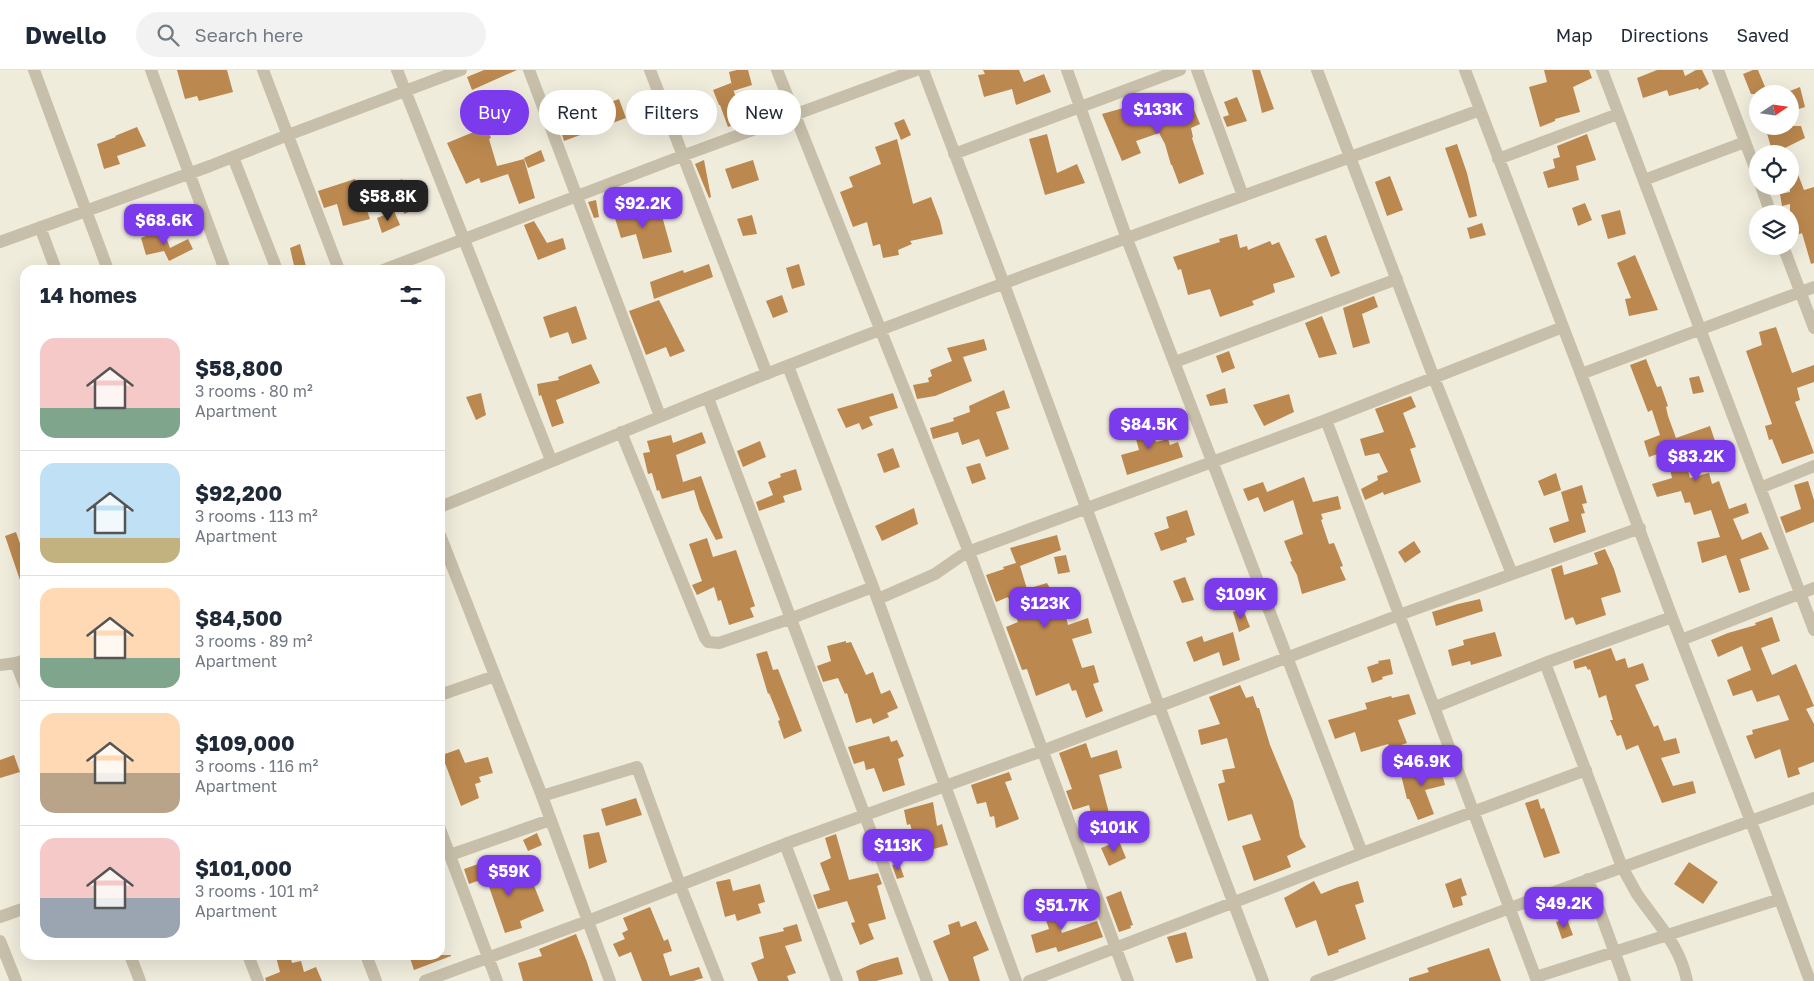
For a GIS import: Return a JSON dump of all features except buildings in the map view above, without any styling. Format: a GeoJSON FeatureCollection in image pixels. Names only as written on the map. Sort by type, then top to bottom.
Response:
{"type":"FeatureCollection","features":[{"type":"Feature","properties":{"kind":"street"},"geometry":{"type":"LineString","coordinates":[[34,70],[106,265]]}},
{"type":"Feature","properties":{"kind":"street"},"geometry":{"type":"LineString","coordinates":[[151,70],[223,265]]}},
{"type":"Feature","properties":{"kind":"street"},"geometry":{"type":"LineString","coordinates":[[264,70],[337,265]]}},
{"type":"Feature","properties":{"kind":"street"},"geometry":{"type":"LineString","coordinates":[[397,70],[551,460]]}},
{"type":"Feature","properties":{"kind":"street"},"geometry":{"type":"LineString","coordinates":[[0,242],[190,173],[461,70]]}},
{"type":"Feature","properties":{"kind":"street"},"geometry":{"type":"LineString","coordinates":[[529,70],[660,416]]}},
{"type":"Feature","properties":{"kind":"street"},"geometry":{"type":"LineString","coordinates":[[650,70],[767,374]]}},
{"type":"Feature","properties":{"kind":"street"},"geometry":{"type":"LineString","coordinates":[[777,70],[785,90]]}},
{"type":"Feature","properties":{"kind":"street"},"geometry":{"type":"LineString","coordinates":[[801,114],[916,70]]}},
{"type":"Feature","properties":{"kind":"street"},"geometry":{"type":"LineString","coordinates":[[923,70],[1004,284],[1158,706],[1264,981]]}},
{"type":"Feature","properties":{"kind":"street"},"geometry":{"type":"LineString","coordinates":[[1067,70],[1127,239],[1362,853]]}},
{"type":"Feature","properties":{"kind":"street"},"geometry":{"type":"LineString","coordinates":[[954,154],[1180,70]]}},
{"type":"Feature","properties":{"kind":"street"},"geometry":{"type":"LineString","coordinates":[[1196,70],[1243,196]]}},
{"type":"Feature","properties":{"kind":"street"},"geometry":{"type":"LineString","coordinates":[[1317,70],[1434,378],[1512,574]]}},
{"type":"Feature","properties":{"kind":"street"},"geometry":{"type":"LineString","coordinates":[[1465,70],[1564,327],[1810,981]]}},
{"type":"Feature","properties":{"kind":"street"},"geometry":{"type":"LineString","coordinates":[[1602,70],[1814,630]]}},
{"type":"Feature","properties":{"kind":"street"},"geometry":{"type":"LineString","coordinates":[[1718,70],[1749,152]]}},
{"type":"Feature","properties":{"kind":"street"},"geometry":{"type":"LineString","coordinates":[[445,505],[660,416],[879,331],[1480,110]]}},
{"type":"Feature","properties":{"kind":"street"},"geometry":{"type":"LineString","coordinates":[[1498,158],[1618,114]]}},
{"type":"Feature","properties":{"kind":"street"},"geometry":{"type":"LineString","coordinates":[[801,131],[879,331],[969,552],[1128,981]]}},
{"type":"Feature","properties":{"kind":"street"},"geometry":{"type":"LineString","coordinates":[[396,265],[741,135]]}},
{"type":"Feature","properties":{"kind":"street"},"geometry":{"type":"LineString","coordinates":[[1644,180],[1745,142]]}},
{"type":"Feature","properties":{"kind":"street"},"geometry":{"type":"LineString","coordinates":[[232,157],[275,265]]}},
{"type":"Feature","properties":{"kind":"street"},"geometry":{"type":"LineString","coordinates":[[40,227],[54,265]]}},
{"type":"Feature","properties":{"kind":"street"},"geometry":{"type":"LineString","coordinates":[[1786,255],[1814,328]]}},
{"type":"Feature","properties":{"kind":"street"},"geometry":{"type":"LineString","coordinates":[[1175,362],[1397,279]]}},
{"type":"Feature","properties":{"kind":"street"},"geometry":{"type":"LineString","coordinates":[[1581,374],[1814,286]]}},
{"type":"Feature","properties":{"kind":"street"},"geometry":{"type":"LineString","coordinates":[[621,432],[705,638],[708,642],[719,643],[792,618],[936,574],[969,552],[1326,420],[1564,327]]}},
{"type":"Feature","properties":{"kind":"street"},"geometry":{"type":"LineString","coordinates":[[788,366],[875,593],[1016,981]]}},
{"type":"Feature","properties":{"kind":"street"},"geometry":{"type":"LineString","coordinates":[[708,398],[927,981]]}},
{"type":"Feature","properties":{"kind":"street"},"geometry":{"type":"LineString","coordinates":[[1326,420],[1537,979],[1614,951],[1780,898]]}},
{"type":"Feature","properties":{"kind":"street"},"geometry":{"type":"LineString","coordinates":[[1760,488],[1814,466]]}},
{"type":"Feature","properties":{"kind":"street"},"geometry":{"type":"LineString","coordinates":[[426,981],[588,921],[784,844],[1042,751],[1399,615],[1640,528]]}},
{"type":"Feature","properties":{"kind":"street"},"geometry":{"type":"LineString","coordinates":[[445,548],[542,796],[610,981]]}},
{"type":"Feature","properties":{"kind":"street"},"geometry":{"type":"LineString","coordinates":[[1681,640],[1814,588]]}},
{"type":"Feature","properties":{"kind":"street"},"geometry":{"type":"LineString","coordinates":[[1435,707],[1545,663],[1672,617]]}},
{"type":"Feature","properties":{"kind":"street"},"geometry":{"type":"LineString","coordinates":[[0,665],[20,662]]}},
{"type":"Feature","properties":{"kind":"street"},"geometry":{"type":"LineString","coordinates":[[1545,663],[1622,867],[1637,893],[1668,934],[1679,956],[1687,981]]}},
{"type":"Feature","properties":{"kind":"street"},"geometry":{"type":"LineString","coordinates":[[445,693],[495,676]]}},
{"type":"Feature","properties":{"kind":"street"},"geometry":{"type":"LineString","coordinates":[[542,796],[637,768],[718,981]]}},
{"type":"Feature","properties":{"kind":"street"},"geometry":{"type":"LineString","coordinates":[[1029,981],[1234,904],[1362,853],[1586,770]]}},
{"type":"Feature","properties":{"kind":"street"},"geometry":{"type":"LineString","coordinates":[[1316,981],[1588,879],[1814,798]]}},
{"type":"Feature","properties":{"kind":"street"},"geometry":{"type":"LineString","coordinates":[[450,856],[550,820]]}},
{"type":"Feature","properties":{"kind":"street"},"geometry":{"type":"LineString","coordinates":[[445,842],[497,981]]}},
{"type":"Feature","properties":{"kind":"street"},"geometry":{"type":"LineString","coordinates":[[784,844],[837,981]]}},
{"type":"Feature","properties":{"kind":"street"},"geometry":{"type":"LineString","coordinates":[[1588,879],[1625,981]]}},
{"type":"Feature","properties":{"kind":"street"},"geometry":{"type":"LineString","coordinates":[[0,917],[20,910]]}},
{"type":"Feature","properties":{"kind":"street"},"geometry":{"type":"LineString","coordinates":[[0,940],[16,981]]}},
{"type":"Feature","properties":{"kind":"street"},"geometry":{"type":"LineString","coordinates":[[132,960],[140,981]]}},
{"type":"Feature","properties":{"kind":"street"},"geometry":{"type":"LineString","coordinates":[[250,960],[258,981]]}},
{"type":"Feature","properties":{"kind":"street"},"geometry":{"type":"LineString","coordinates":[[368,960],[376,981]]}}]}
